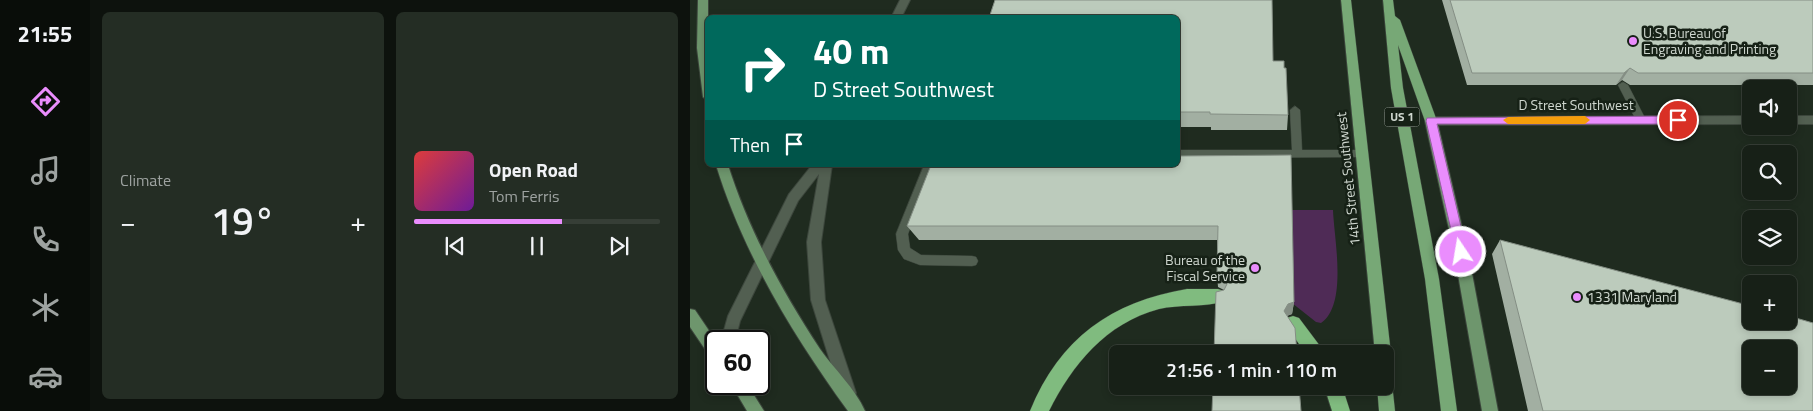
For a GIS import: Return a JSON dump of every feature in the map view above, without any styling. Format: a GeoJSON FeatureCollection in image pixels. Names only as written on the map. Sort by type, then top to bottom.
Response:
{"type":"FeatureCollection","features":[{"type":"Feature","properties":{"kind":"highway","name":"14th Street Southwest"},"geometry":{"type":"LineString","coordinates":[[1346,0],[1382,345]]}},
{"type":"Feature","properties":{"kind":"highway"},"geometry":{"type":"LineString","coordinates":[[1388,1],[1431,121]]}},
{"type":"Feature","properties":{"kind":"highway","name":"US 1"},"geometry":{"type":"LineString","coordinates":[[1388,1],[1397,88],[1432,279],[1449,411]]}},
{"type":"Feature","properties":{"kind":"highway"},"geometry":{"type":"LineString","coordinates":[[1039,411],[1068,361],[1081,346],[1114,320],[1133,310],[1167,298],[1218,296]]}},
{"type":"Feature","properties":{"kind":"highway"},"geometry":{"type":"LineString","coordinates":[[1292,324],[1310,345]]}},
{"type":"Feature","properties":{"kind":"highway"},"geometry":{"type":"LineString","coordinates":[[1335,395],[1341,411]]}},
{"type":"Feature","properties":{"kind":"highway"},"geometry":{"type":"LineString","coordinates":[[1386,395],[1387,411]]}},
{"type":"Feature","properties":{"kind":"main road"},"geometry":{"type":"LineString","coordinates":[[703,0],[702,48],[705,72]]}},
{"type":"Feature","properties":{"kind":"main road"},"geometry":{"type":"LineString","coordinates":[[898,15],[905,0]]}},
{"type":"Feature","properties":{"kind":"main road","name":"D Street Southwest"},"geometry":{"type":"LineString","coordinates":[[1431,121],[1742,120]]}},
{"type":"Feature","properties":{"kind":"main road"},"geometry":{"type":"LineString","coordinates":[[1797,120],[1813,120]]}},
{"type":"Feature","properties":{"kind":"main road"},"geometry":{"type":"LineString","coordinates":[[1431,121],[1461,252],[1490,411]]}},
{"type":"Feature","properties":{"kind":"main road"},"geometry":{"type":"LineString","coordinates":[[723,167],[734,204],[775,290],[816,355],[854,407]]}},
{"type":"Feature","properties":{"kind":"main road"},"geometry":{"type":"LineString","coordinates":[[731,330],[736,315],[762,260],[794,198],[817,167]]}},
{"type":"Feature","properties":{"kind":"main road"},"geometry":{"type":"LineString","coordinates":[[826,167],[822,205],[814,242],[818,300],[854,407]]}},
{"type":"Feature","properties":{"kind":"main road"},"geometry":{"type":"LineString","coordinates":[[690,315],[705,337]]}},
{"type":"Feature","properties":{"kind":"main road"},"geometry":{"type":"LineString","coordinates":[[745,395],[756,411]]}},
{"type":"Feature","properties":{"kind":"lane"},"geometry":{"type":"LineString","coordinates":[[1623,85],[1641,120]]}},
{"type":"Feature","properties":{"kind":"lane"},"geometry":{"type":"LineString","coordinates":[[1294,110],[1297,154]]}},
{"type":"Feature","properties":{"kind":"lane"},"geometry":{"type":"LineString","coordinates":[[1180,154],[1363,154]]}},
{"type":"Feature","properties":{"kind":"lane"},"geometry":{"type":"LineString","coordinates":[[928,167],[902,234],[904,250],[908,255],[920,260],[972,261]]}},
{"type":"Feature","properties":{"kind":"shaded area"},"geometry":{"type":"Polygon","coordinates":[[[1290,210],[1333,210],[1338,270],[1337,287],[1329,314],[1321,323],[1316,322],[1292,303],[1290,210]]]}},
{"type":"Feature","properties":{"kind":"building"},"geometry":{"type":"Polygon","coordinates":[[[995,0],[1272,0],[1273,61],[1284,61],[1284,68],[1286,68],[1288,115],[1180,112],[1180,15],[990,15],[995,0]]]}},
{"type":"Feature","properties":{"kind":"building","name":"U.S. Bureau of Engraving and Printing"},"geometry":{"type":"Polygon","coordinates":[[[1450,0],[1813,0],[1813,73],[1638,73],[1630,68],[1624,73],[1472,73],[1450,0]]]}},
{"type":"Feature","properties":{"kind":"building","name":"Bureau of the Fiscal Service"},"geometry":{"type":"Polygon","coordinates":[[[1291,155],[1294,302],[1288,304],[1284,311],[1295,328],[1296,345],[1214,345],[1216,292],[1224,290],[1227,284],[1225,277],[1217,274],[1218,226],[907,226],[930,167],[1180,167],[1180,156],[1291,155]]]}},
{"type":"Feature","properties":{"kind":"building","name":"1331 Maryland"},"geometry":{"type":"Polygon","coordinates":[[[1500,240],[1742,304],[1742,330],[1797,330],[1797,318],[1813,323],[1813,411],[1543,411],[1500,240]]]}},
{"type":"Feature","properties":{"kind":"building"},"geometry":{"type":"Polygon","coordinates":[[[1213,395],[1300,395],[1301,411],[1212,411],[1213,395]]]}},
{"type":"Feature","properties":{"kind":"slow traffic"},"geometry":{"type":"LineString","coordinates":[[1508,120],[1585,120]]}},
{"type":"Feature","properties":{"kind":"place","name":"U.S. Bureau of Engraving and Printing"},"geometry":{"type":"Point","coordinates":[1633,41]}},
{"type":"Feature","properties":{"kind":"place","name":"Bureau of the Fiscal Service"},"geometry":{"type":"Point","coordinates":[1255,268]}},
{"type":"Feature","properties":{"kind":"place","name":"1331 Maryland"},"geometry":{"type":"Point","coordinates":[1577,297]}},
{"type":"Feature","properties":{"kind":"route"},"geometry":{"type":"LineString","coordinates":[[1461,252],[1445,174],[1431,121],[1678,120]]}}]}
